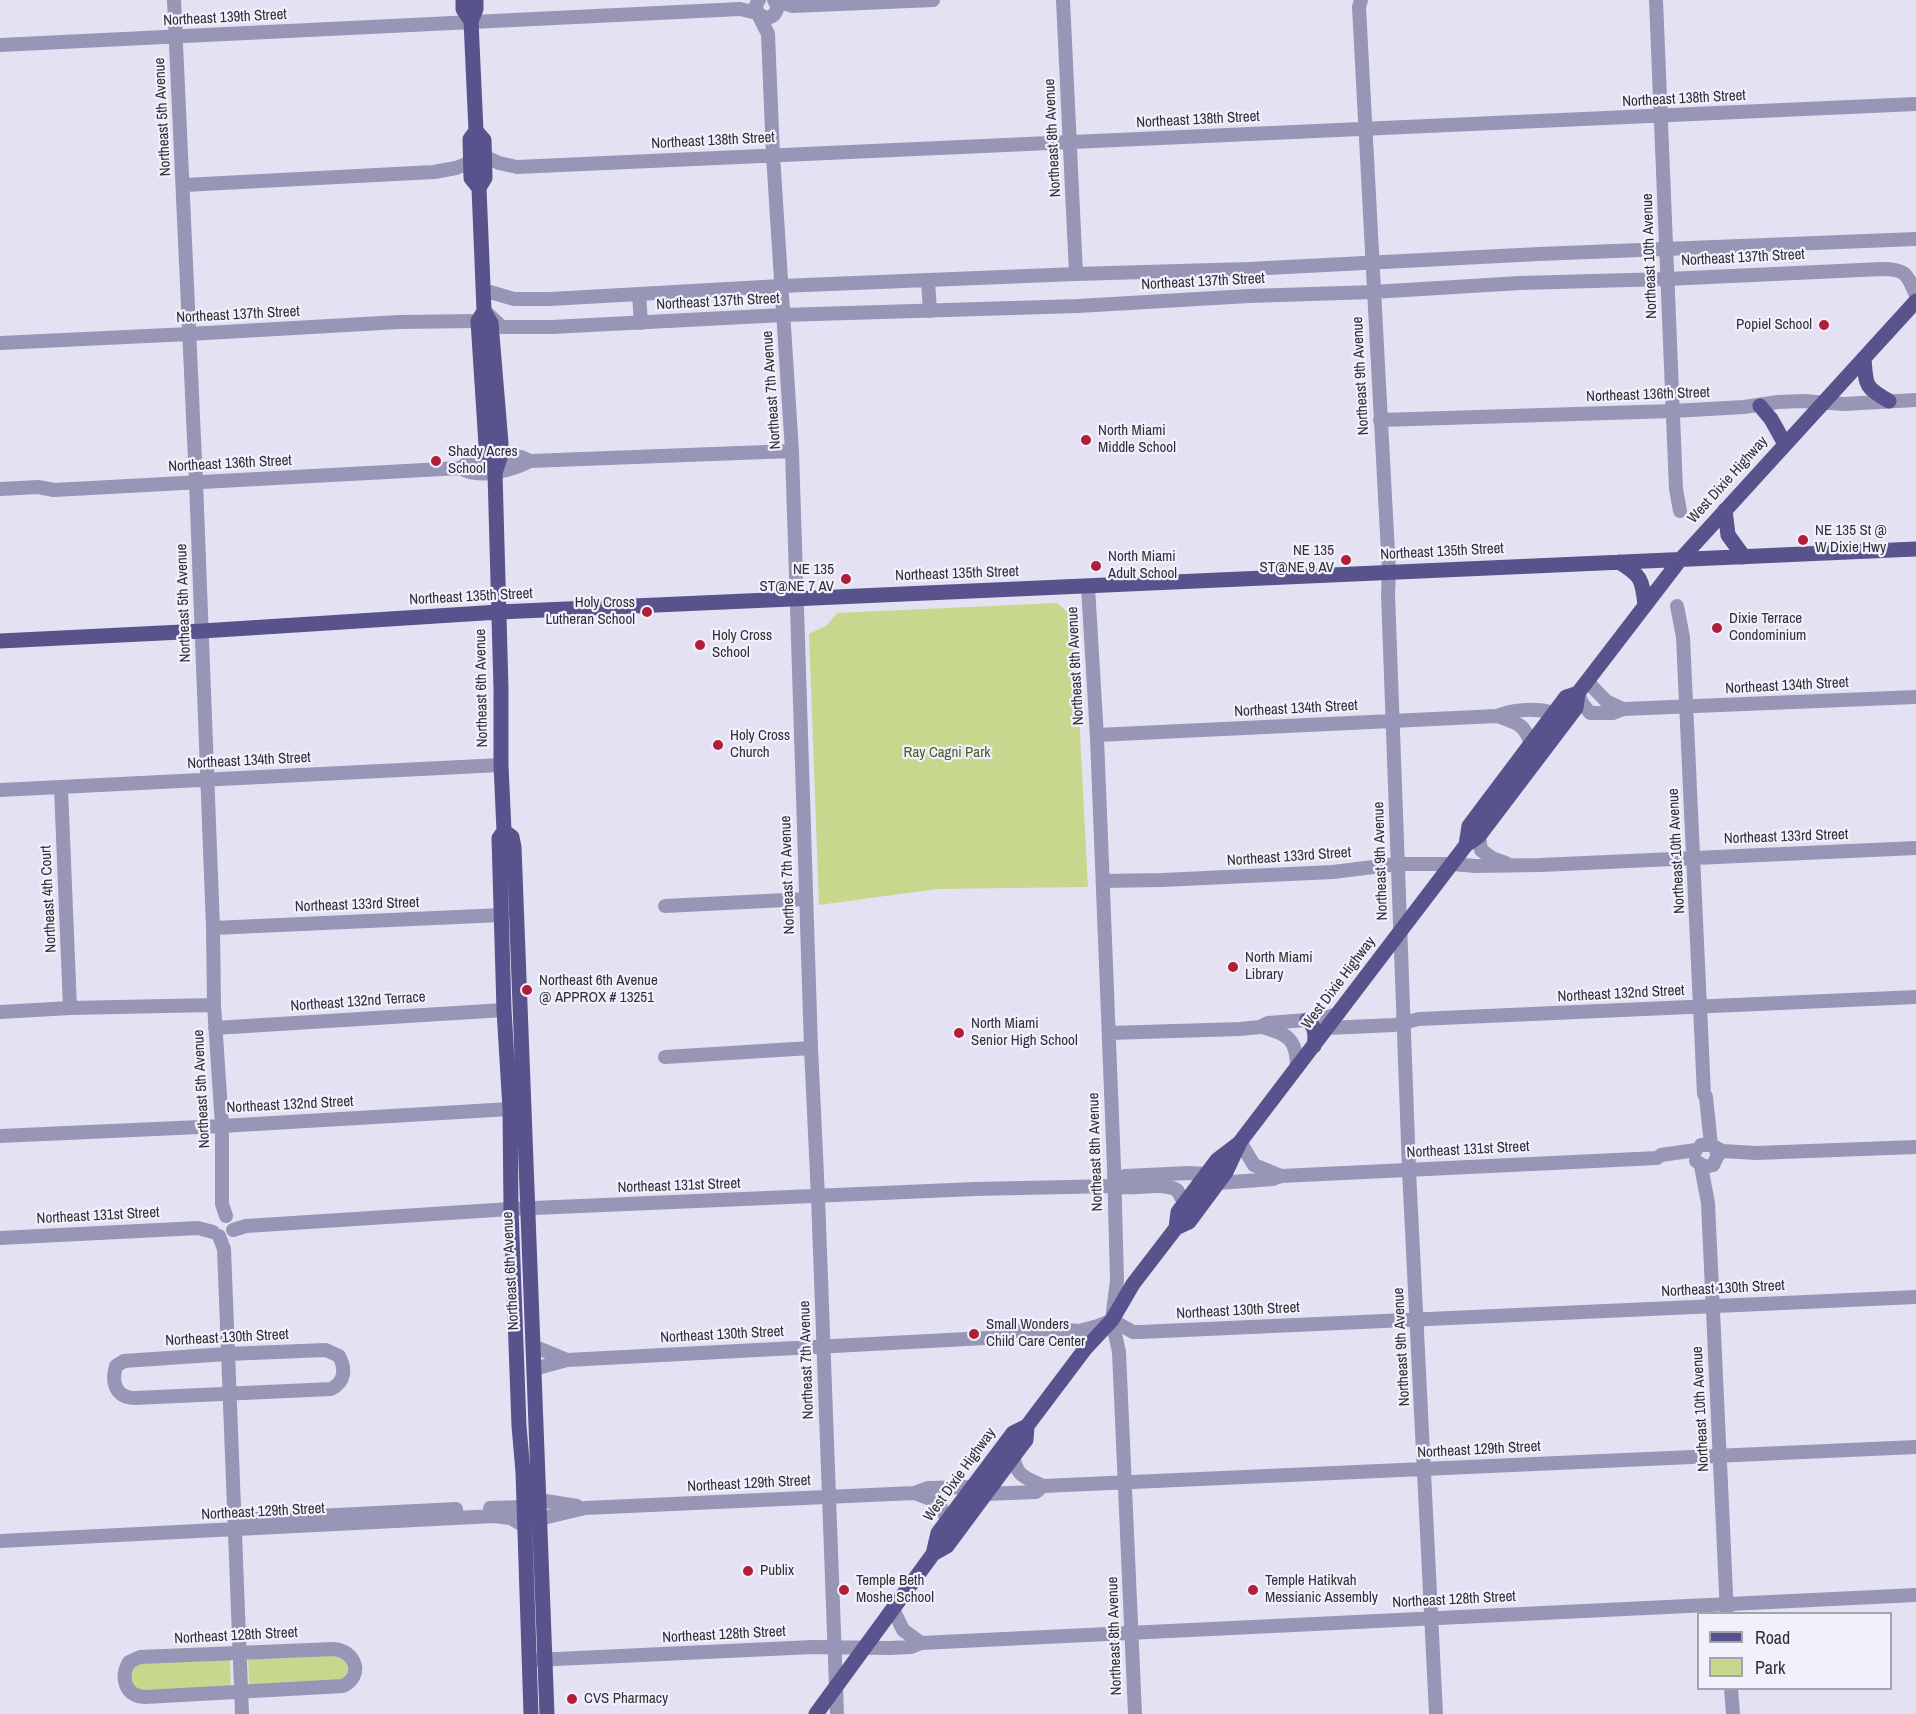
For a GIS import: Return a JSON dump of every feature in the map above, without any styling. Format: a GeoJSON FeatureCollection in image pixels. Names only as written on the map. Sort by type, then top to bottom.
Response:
{"type":"FeatureCollection","features":[{"type":"Feature","properties":{"kind":"main road","name":"Northeast 6th Avenue"},"geometry":{"type":"LineString","coordinates":[[463,0],[463,9],[471,21]]}},
{"type":"Feature","properties":{"kind":"main road","name":"Northeast 6th Avenue"},"geometry":{"type":"LineString","coordinates":[[476,0],[476,9],[471,21],[476,131],[470,139],[478,159],[471,178],[482,183],[483,290],[481,316],[491,322],[504,831],[500,838],[504,1010],[510,1109],[533,1346],[547,1714]]}},
{"type":"Feature","properties":{"kind":"main road","name":"West Dixie Highway"},"geometry":{"type":"LineString","coordinates":[[933,1554],[947,1546],[1013,1433],[1027,1426],[1085,1349],[1112,1320],[1133,1284],[1176,1228],[1189,1222],[1212,1179],[1217,1160],[1240,1142],[1466,845],[1479,836],[1576,708],[1583,687],[1680,560],[1916,301]]}},
{"type":"Feature","properties":{"kind":"main road"},"geometry":{"type":"LineString","coordinates":[[1864,358],[1867,385],[1873,392],[1889,401]]}},
{"type":"Feature","properties":{"kind":"main road"},"geometry":{"type":"LineString","coordinates":[[1760,406],[1771,419],[1785,444]]}},
{"type":"Feature","properties":{"kind":"main road"},"geometry":{"type":"LineString","coordinates":[[1725,510],[1728,535],[1744,557]]}},
{"type":"Feature","properties":{"kind":"main road","name":"Northeast 135th Street"},"geometry":{"type":"LineString","coordinates":[[0,641],[499,612],[1916,549]]}},
{"type":"Feature","properties":{"kind":"main road"},"geometry":{"type":"LineString","coordinates":[[1619,561],[1640,578],[1645,605]]}},
{"type":"Feature","properties":{"kind":"main road","name":"West Dixie Highway"},"geometry":{"type":"LineString","coordinates":[[1466,845],[1469,826],[1566,697],[1583,687]]}},
{"type":"Feature","properties":{"kind":"main road","name":"Northeast 6th Avenue"},"geometry":{"type":"LineString","coordinates":[[504,831],[513,838],[518,940],[519,1426],[523,1472],[531,1714]]}},
{"type":"Feature","properties":{"kind":"main road"},"geometry":{"type":"LineString","coordinates":[[502,915],[518,940]]}},
{"type":"Feature","properties":{"kind":"main road"},"geometry":{"type":"LineString","coordinates":[[1307,1020],[1314,1027],[1316,1037],[1314,1046]]}},
{"type":"Feature","properties":{"kind":"main road","name":"West Dixie Highway"},"geometry":{"type":"LineString","coordinates":[[1176,1228],[1178,1212],[1212,1179]]}},
{"type":"Feature","properties":{"kind":"main road","name":"West Dixie Highway"},"geometry":{"type":"LineString","coordinates":[[816,1714],[933,1554],[938,1533],[947,1521],[1014,1456],[1026,1440],[1027,1426]]}},
{"type":"Feature","properties":{"kind":"main road"},"geometry":{"type":"LineString","coordinates":[[523,1472],[531,1504],[539,1519]]}},
{"type":"Feature","properties":{"kind":"main road"},"geometry":{"type":"LineString","coordinates":[[524,1507],[540,1546]]}},
{"type":"Feature","properties":{"kind":"street","name":"Northeast 5th Avenue"},"geometry":{"type":"LineString","coordinates":[[174,0],[202,631],[214,1005],[222,1126],[227,1354],[242,1714]]}},
{"type":"Feature","properties":{"kind":"street"},"geometry":{"type":"LineString","coordinates":[[776,7],[933,0]]}},
{"type":"Feature","properties":{"kind":"street","name":"Northeast 8th Avenue"},"geometry":{"type":"LineString","coordinates":[[1063,0],[1076,274]]}},
{"type":"Feature","properties":{"kind":"street","name":"Northeast 10th Avenue"},"geometry":{"type":"LineString","coordinates":[[1656,0],[1676,489],[1680,511]]}},
{"type":"Feature","properties":{"kind":"street","name":"Northeast 9th Avenue"},"geometry":{"type":"LineString","coordinates":[[1359,2],[1389,572],[1392,720],[1409,1170],[1436,1714]]}},
{"type":"Feature","properties":{"kind":"street","name":"Northeast 139th Street"},"geometry":{"type":"LineString","coordinates":[[0,45],[758,8],[766,18],[776,7]]}},
{"type":"Feature","properties":{"kind":"street","name":"Northeast 7th Avenue"},"geometry":{"type":"LineString","coordinates":[[768,34],[776,7]]}},
{"type":"Feature","properties":{"kind":"street","name":"Northeast 7th Avenue"},"geometry":{"type":"LineString","coordinates":[[758,8],[768,34],[773,155],[792,451],[811,1048],[837,1714]]}},
{"type":"Feature","properties":{"kind":"street","name":"Northeast 138th Street"},"geometry":{"type":"LineString","coordinates":[[478,159],[517,167],[1916,104]]}},
{"type":"Feature","properties":{"kind":"street"},"geometry":{"type":"LineString","coordinates":[[184,185],[434,172],[456,168],[478,159]]}},
{"type":"Feature","properties":{"kind":"street"},"geometry":{"type":"LineString","coordinates":[[434,172],[482,183],[495,173],[517,167]]}},
{"type":"Feature","properties":{"kind":"street","name":"Northeast 137th Street"},"geometry":{"type":"LineString","coordinates":[[483,290],[514,299],[1916,239]]}},
{"type":"Feature","properties":{"kind":"street"},"geometry":{"type":"LineString","coordinates":[[1248,269],[1249,296]]}},
{"type":"Feature","properties":{"kind":"street","name":"Northeast 137th Street"},"geometry":{"type":"LineString","coordinates":[[0,342],[189,334],[481,316],[502,327],[552,327],[783,315],[1078,306],[1520,283],[1895,269],[1906,274],[1916,296]]}},
{"type":"Feature","properties":{"kind":"street"},"geometry":{"type":"LineString","coordinates":[[928,281],[930,311]]}},
{"type":"Feature","properties":{"kind":"street"},"geometry":{"type":"LineString","coordinates":[[639,294],[641,323]]}},
{"type":"Feature","properties":{"kind":"street","name":"Northeast 136th Street"},"geometry":{"type":"LineString","coordinates":[[1380,420],[1673,411],[1760,406],[1778,402],[1845,404],[1916,400]]}},
{"type":"Feature","properties":{"kind":"street","name":"Northeast 136th Street"},"geometry":{"type":"LineString","coordinates":[[0,489],[38,487],[54,490],[461,468],[465,472],[521,457],[530,461],[792,451]]}},
{"type":"Feature","properties":{"kind":"street","name":"Northeast 136th Street"},"geometry":{"type":"LineString","coordinates":[[495,463],[520,467],[530,461]]}},
{"type":"Feature","properties":{"kind":"street","name":"Northeast 8th Avenue"},"geometry":{"type":"LineString","coordinates":[[1088,587],[1097,735],[1109,1033],[1117,1280],[1112,1320],[1119,1352],[1135,1714]]}},
{"type":"Feature","properties":{"kind":"street","name":"Northeast 10th Avenue"},"geometry":{"type":"LineString","coordinates":[[1677,606],[1683,629],[1687,707],[1704,1094],[1706,1097],[1706,1156],[1726,1608]]}},
{"type":"Feature","properties":{"kind":"street"},"geometry":{"type":"LineString","coordinates":[[1583,687],[1623,709]]}},
{"type":"Feature","properties":{"kind":"street","name":"Northeast 134th Street"},"geometry":{"type":"LineString","coordinates":[[1583,687],[1582,704],[1590,713],[1623,709],[1916,697]]}},
{"type":"Feature","properties":{"kind":"street","name":"Northeast 134th Street"},"geometry":{"type":"LineString","coordinates":[[1497,716],[1506,712],[1536,710],[1554,713]]}},
{"type":"Feature","properties":{"kind":"street","name":"Northeast 134th Street"},"geometry":{"type":"LineString","coordinates":[[1097,735],[1497,716],[1511,720],[1526,730],[1531,744]]}},
{"type":"Feature","properties":{"kind":"street","name":"Northeast 134th Street"},"geometry":{"type":"LineString","coordinates":[[0,790],[501,765]]}},
{"type":"Feature","properties":{"kind":"street","name":"Northeast 4th Court"},"geometry":{"type":"LineString","coordinates":[[61,788],[70,1008]]}},
{"type":"Feature","properties":{"kind":"street","name":"Northeast 133rd Street"},"geometry":{"type":"LineString","coordinates":[[1479,836],[1481,850],[1492,858],[1514,865]]}},
{"type":"Feature","properties":{"kind":"street","name":"Northeast 133rd Street"},"geometry":{"type":"LineString","coordinates":[[1103,881],[1333,873],[1397,864],[1514,865],[1916,848]]}},
{"type":"Feature","properties":{"kind":"street"},"geometry":{"type":"LineString","coordinates":[[665,906],[806,899]]}},
{"type":"Feature","properties":{"kind":"street","name":"Northeast 133rd Street"},"geometry":{"type":"LineString","coordinates":[[213,928],[502,915]]}},
{"type":"Feature","properties":{"kind":"street","name":"Northeast 132nd Street"},"geometry":{"type":"LineString","coordinates":[[1327,1028],[1404,1023],[1419,1019],[1916,997]]}},
{"type":"Feature","properties":{"kind":"street"},"geometry":{"type":"LineString","coordinates":[[0,1012],[214,1005]]}},
{"type":"Feature","properties":{"kind":"street","name":"Northeast 132nd Terrace"},"geometry":{"type":"LineString","coordinates":[[215,1028],[504,1010]]}},
{"type":"Feature","properties":{"kind":"street"},"geometry":{"type":"LineString","coordinates":[[1260,1027],[1268,1023],[1320,1019],[1338,1014]]}},
{"type":"Feature","properties":{"kind":"street"},"geometry":{"type":"LineString","coordinates":[[1109,1033],[1260,1027],[1279,1031],[1288,1036],[1296,1050],[1297,1068]]}},
{"type":"Feature","properties":{"kind":"street"},"geometry":{"type":"LineString","coordinates":[[665,1057],[811,1048]]}},
{"type":"Feature","properties":{"kind":"street","name":"Northeast 132nd Street"},"geometry":{"type":"LineString","coordinates":[[0,1136],[510,1109]]}},
{"type":"Feature","properties":{"kind":"street","name":"Northeast 131st Street"},"geometry":{"type":"LineString","coordinates":[[1240,1142],[1254,1165],[1281,1176]]}},
{"type":"Feature","properties":{"kind":"street","name":"Northeast 131st Street"},"geometry":{"type":"LineString","coordinates":[[1114,1186],[1125,1176],[1189,1173],[1212,1179],[1273,1179],[1281,1176],[1657,1158],[1661,1155],[1753,1155],[1756,1153],[1916,1147]]}},
{"type":"Feature","properties":{"kind":"street","name":"Northeast 131st Street"},"geometry":{"type":"LineString","coordinates":[[0,1238],[519,1209],[975,1189],[1114,1186],[1125,1189],[1171,1188],[1177,1190],[1185,1204]]}},
{"type":"Feature","properties":{"kind":"street","name":"Northeast 130th Street"},"geometry":{"type":"LineString","coordinates":[[534,1369],[567,1360],[986,1338],[1016,1331],[1052,1329],[1079,1331],[1112,1320],[1133,1332],[1916,1297]]}},
{"type":"Feature","properties":{"kind":"street","name":"Northeast 130th Street"},"geometry":{"type":"LineString","coordinates":[[533,1346],[567,1360]]}},
{"type":"Feature","properties":{"kind":"street","name":"Northeast 130th Street"},"geometry":{"type":"LineString","coordinates":[[326,1350],[339,1356],[344,1370],[340,1383],[331,1389],[229,1393],[130,1398],[124,1397],[116,1390],[113,1380],[116,1366],[124,1361],[227,1354],[326,1350]]}},
{"type":"Feature","properties":{"kind":"street","name":"Northeast 129th Street"},"geometry":{"type":"LineString","coordinates":[[914,1493],[928,1488],[1036,1492],[1043,1486],[1916,1447]]}},
{"type":"Feature","properties":{"kind":"street"},"geometry":{"type":"LineString","coordinates":[[1014,1456],[1015,1466],[1022,1475],[1043,1486]]}},
{"type":"Feature","properties":{"kind":"street","name":"Northeast 129th Street"},"geometry":{"type":"LineString","coordinates":[[539,1519],[585,1508],[914,1493],[932,1498],[938,1503],[947,1521]]}},
{"type":"Feature","properties":{"kind":"street","name":"Northeast 129th Street"},"geometry":{"type":"LineString","coordinates":[[539,1500],[585,1508]]}},
{"type":"Feature","properties":{"kind":"street","name":"Northeast 129th Street"},"geometry":{"type":"LineString","coordinates":[[0,1541],[524,1507]]}},
{"type":"Feature","properties":{"kind":"street","name":"Northeast 129th Street"},"geometry":{"type":"LineString","coordinates":[[0,1532],[494,1516],[511,1518],[525,1526]]}},
{"type":"Feature","properties":{"kind":"street","name":"Northeast 128th Street"},"geometry":{"type":"LineString","coordinates":[[528,1660],[834,1647],[911,1647],[921,1643],[1432,1617],[1726,1608],[1916,1595]]}},
{"type":"Feature","properties":{"kind":"street"},"geometry":{"type":"LineString","coordinates":[[893,1609],[903,1630],[921,1643]]}},
{"type":"Feature","properties":{"kind":"street","name":"Northeast 128th Street"},"geometry":{"type":"LineString","coordinates":[[334,1648],[347,1652],[354,1663],[352,1680],[343,1686],[241,1692],[138,1697],[128,1690],[125,1684],[126,1667],[134,1659],[334,1648]]}},
{"type":"Feature","properties":{"kind":"street"},"geometry":{"type":"LineString","coordinates":[[1731,1690],[1733,1714]]}},
{"type":"Feature","properties":{"kind":"green space","name":"Ray Cagni Park"},"geometry":{"type":"Polygon","coordinates":[[[1057,603],[1074,618],[1088,887],[937,889],[819,905],[809,634],[827,625],[837,613],[1057,603]]]}},
{"type":"Feature","properties":{"kind":"green space"},"geometry":{"type":"Polygon","coordinates":[[[338,1652],[351,1668],[345,1681],[249,1687],[248,1658],[338,1652]]]}},
{"type":"Feature","properties":{"kind":"green space"},"geometry":{"type":"Polygon","coordinates":[[[230,1658],[231,1689],[141,1695],[127,1679],[132,1664],[230,1658]]]}},
{"type":"Feature","properties":{"kind":"place","name":"Popiel School"},"geometry":{"type":"Point","coordinates":[1824,325]}},
{"type":"Feature","properties":{"kind":"place","name":"North Miami Middle School"},"geometry":{"type":"Point","coordinates":[1086,440]}},
{"type":"Feature","properties":{"kind":"place","name":"Shady Acres School"},"geometry":{"type":"Point","coordinates":[436,461]}},
{"type":"Feature","properties":{"kind":"place","name":"NE 135 St @ W Dixie Hwy"},"geometry":{"type":"Point","coordinates":[1803,540]}},
{"type":"Feature","properties":{"kind":"place","name":"NE 135 ST@NE 9 AV"},"geometry":{"type":"Point","coordinates":[1346,560]}},
{"type":"Feature","properties":{"kind":"place","name":"North Miami Adult School"},"geometry":{"type":"Point","coordinates":[1096,566]}},
{"type":"Feature","properties":{"kind":"place","name":"NE 135 ST@NE 7 AV"},"geometry":{"type":"Point","coordinates":[846,579]}},
{"type":"Feature","properties":{"kind":"place","name":"Holy Cross Lutheran School"},"geometry":{"type":"Point","coordinates":[647,612]}},
{"type":"Feature","properties":{"kind":"place","name":"Dixie Terrace Condominium"},"geometry":{"type":"Point","coordinates":[1717,628]}},
{"type":"Feature","properties":{"kind":"place","name":"Holy Cross School"},"geometry":{"type":"Point","coordinates":[700,645]}},
{"type":"Feature","properties":{"kind":"place","name":"Holy Cross Church"},"geometry":{"type":"Point","coordinates":[718,745]}},
{"type":"Feature","properties":{"kind":"place","name":"North Miami Library"},"geometry":{"type":"Point","coordinates":[1233,967]}},
{"type":"Feature","properties":{"kind":"place","name":"Northeast 6th Avenue @ APPROX # 13251"},"geometry":{"type":"Point","coordinates":[527,990]}},
{"type":"Feature","properties":{"kind":"place","name":"North Miami Senior High School"},"geometry":{"type":"Point","coordinates":[959,1033]}},
{"type":"Feature","properties":{"kind":"place","name":"Small Wonders Child Care Center"},"geometry":{"type":"Point","coordinates":[974,1334]}},
{"type":"Feature","properties":{"kind":"place","name":"Publix"},"geometry":{"type":"Point","coordinates":[748,1571]}},
{"type":"Feature","properties":{"kind":"place","name":"Temple Beth Moshe School"},"geometry":{"type":"Point","coordinates":[844,1590]}},
{"type":"Feature","properties":{"kind":"place","name":"Temple Hatikvah Messianic Assembly"},"geometry":{"type":"Point","coordinates":[1253,1590]}},
{"type":"Feature","properties":{"kind":"place","name":"CVS Pharmacy"},"geometry":{"type":"Point","coordinates":[572,1699]}}]}
